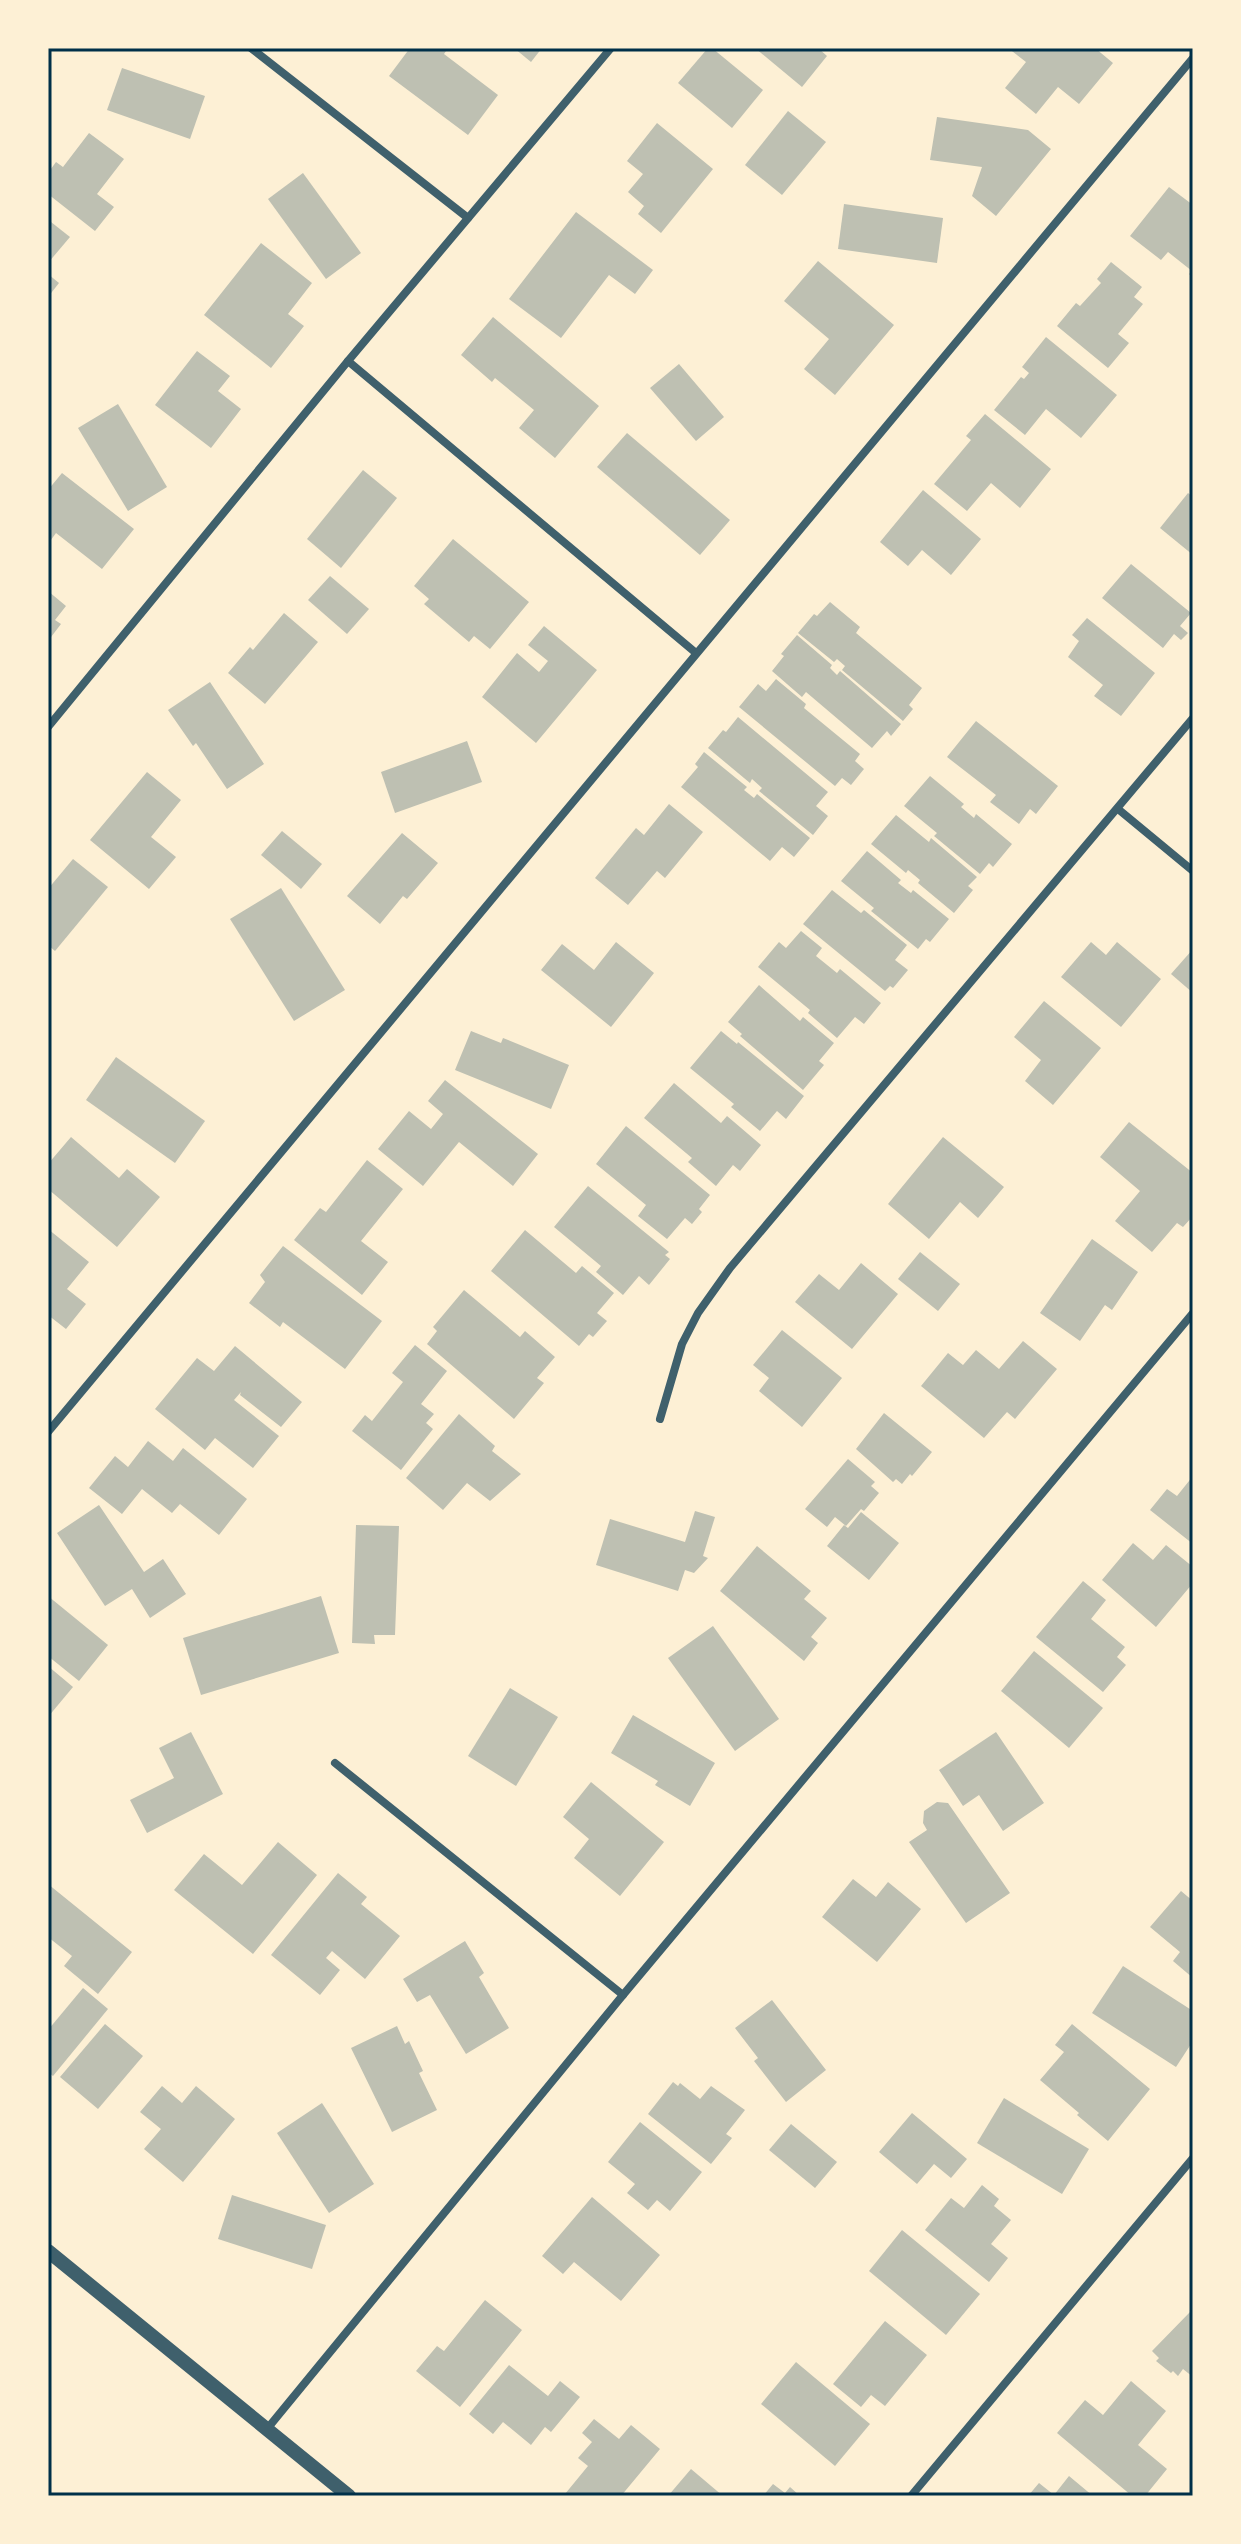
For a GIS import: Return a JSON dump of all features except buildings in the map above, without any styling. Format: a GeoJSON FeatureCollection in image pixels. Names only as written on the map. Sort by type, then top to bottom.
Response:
{"type":"FeatureCollection","features":[{"type":"Feature","properties":{"kind":"street"},"geometry":{"type":"LineString","coordinates":[[251,48],[468,218]]}},
{"type":"Feature","properties":{"kind":"street"},"geometry":{"type":"LineString","coordinates":[[48,727],[348,361],[611,48]]}},
{"type":"Feature","properties":{"kind":"street"},"geometry":{"type":"LineString","coordinates":[[48,1432],[1193,58]]}},
{"type":"Feature","properties":{"kind":"street"},"geometry":{"type":"LineString","coordinates":[[348,361],[696,653]]}},
{"type":"Feature","properties":{"kind":"street"},"geometry":{"type":"LineString","coordinates":[[660,1419],[682,1344],[698,1313],[730,1268],[1193,718]]}},
{"type":"Feature","properties":{"kind":"street"},"geometry":{"type":"LineString","coordinates":[[1118,809],[1193,871]]}},
{"type":"Feature","properties":{"kind":"street"},"geometry":{"type":"LineString","coordinates":[[267,2429],[623,1995],[1193,1313]]}},
{"type":"Feature","properties":{"kind":"street"},"geometry":{"type":"LineString","coordinates":[[335,1763],[623,1995]]}},
{"type":"Feature","properties":{"kind":"street"},"geometry":{"type":"LineString","coordinates":[[911,2496],[1193,2158]]}},
{"type":"Feature","properties":{"kind":"street"},"geometry":{"type":"LineString","coordinates":[[48,2251],[349,2496]]}}]}
